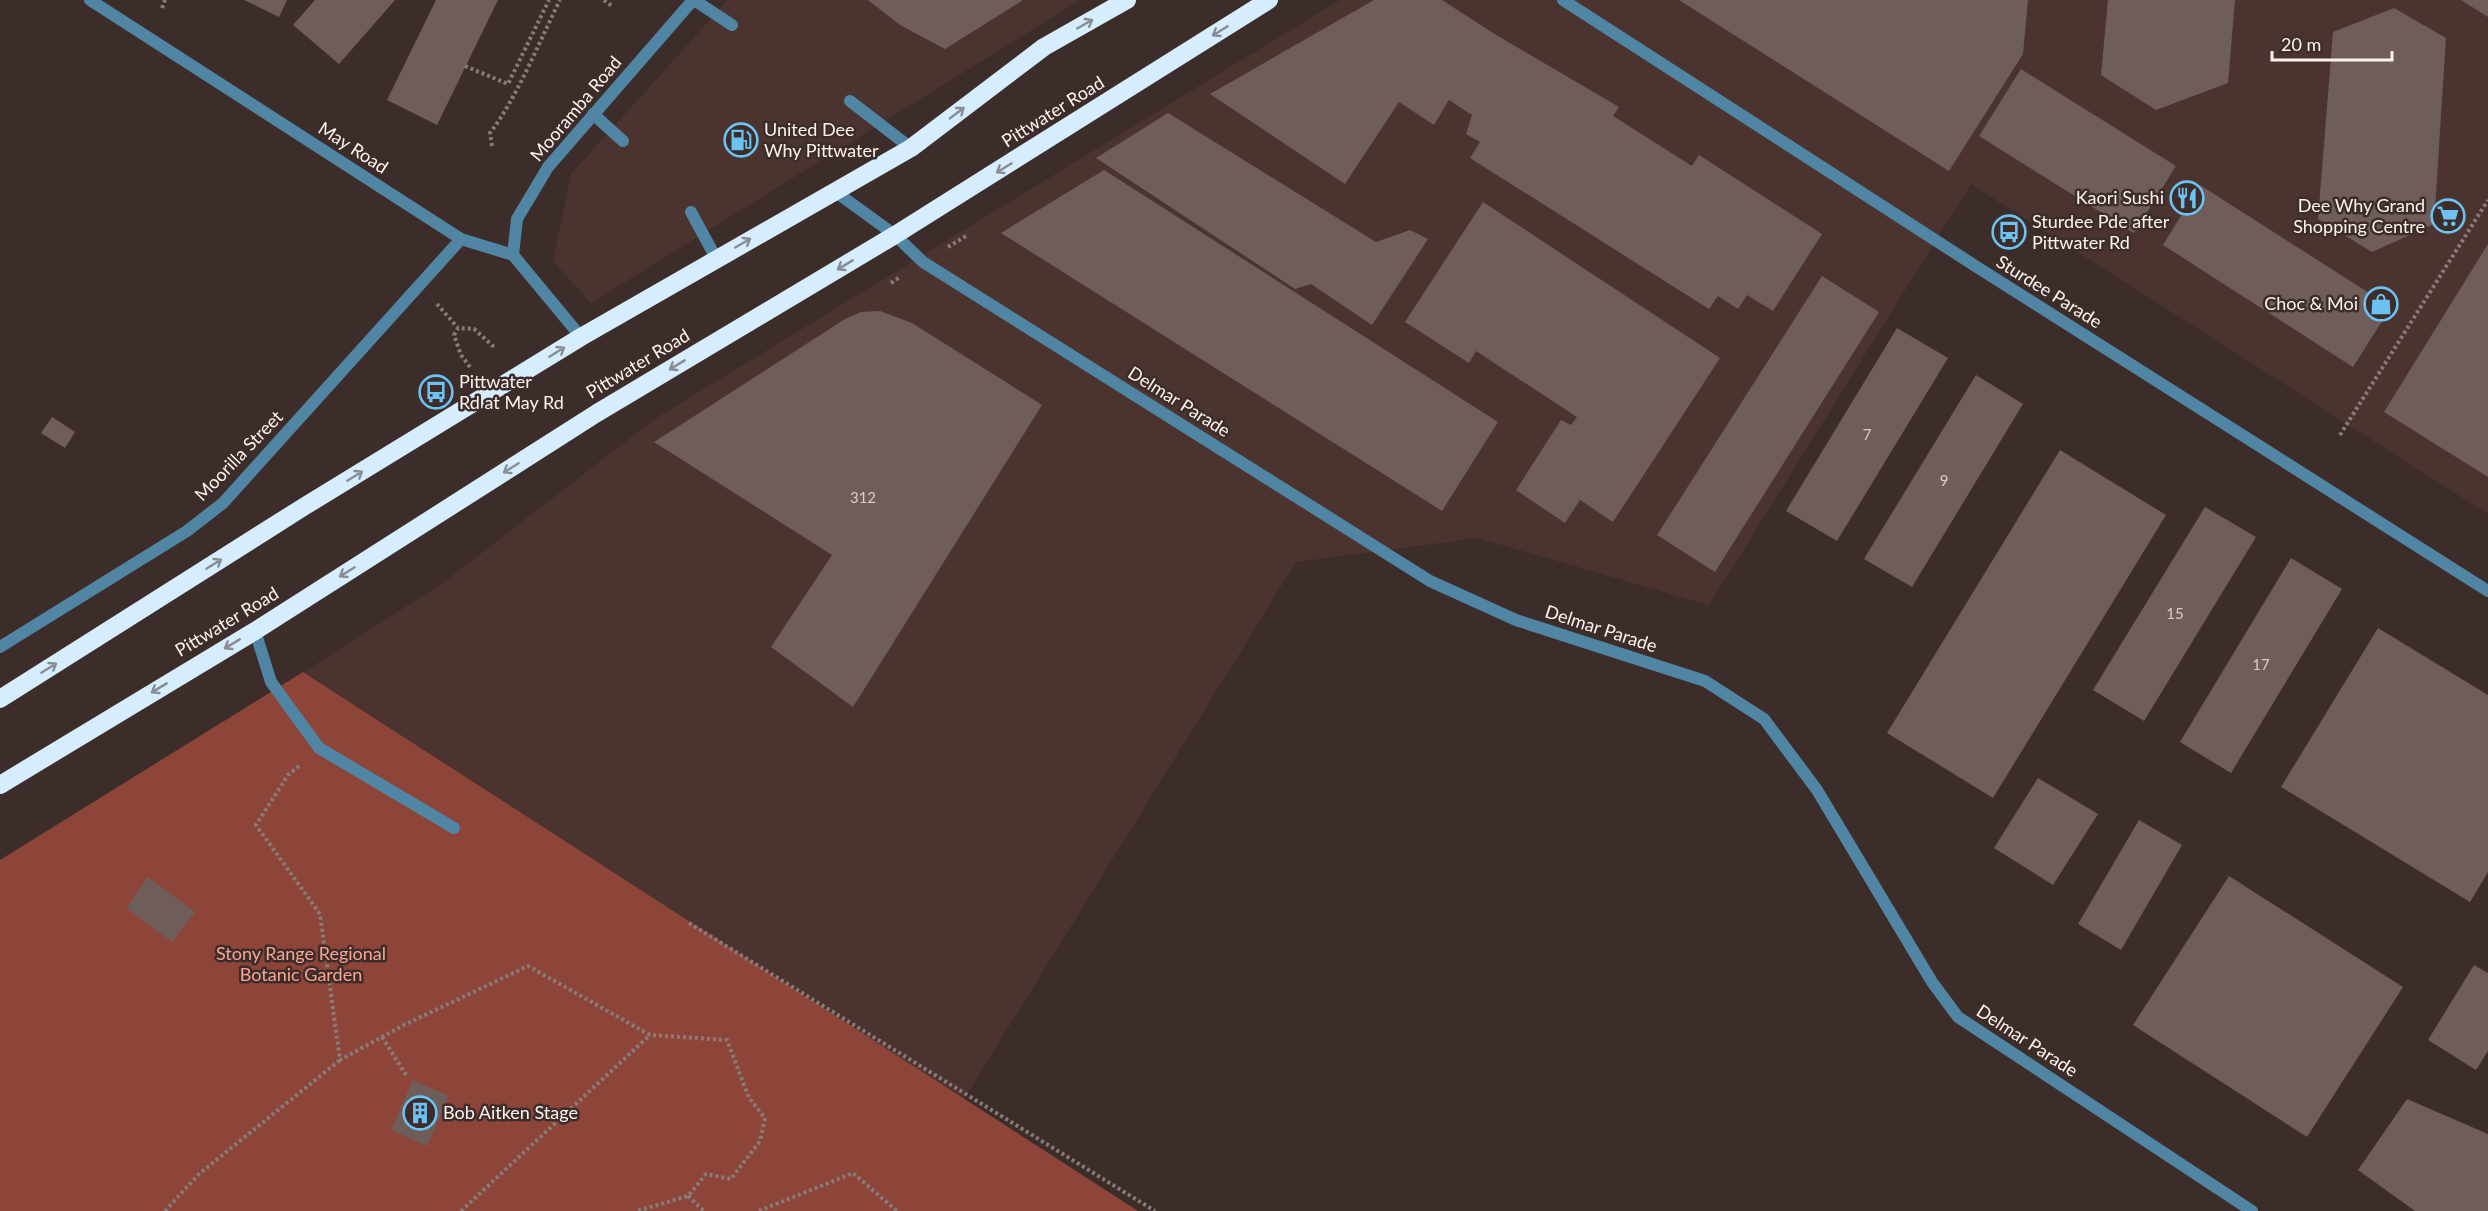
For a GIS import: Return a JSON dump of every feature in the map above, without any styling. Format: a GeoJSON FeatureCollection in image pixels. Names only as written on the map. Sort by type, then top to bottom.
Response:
{"type":"FeatureCollection","features":[{"type":"Feature","properties":{"kind":"highway"},"geometry":{"type":"LineString","coordinates":[[0,699],[305,506],[581,337],[833,190],[911,148],[1044,47],[1127,0]]}},
{"type":"Feature","properties":{"kind":"highway","name":"Pittwater Road"},"geometry":{"type":"LineString","coordinates":[[0,785],[255,631],[597,413],[895,235],[1269,0]]}},
{"type":"Feature","properties":{"kind":"street","name":"May Road"},"geometry":{"type":"LineString","coordinates":[[90,0],[460,239],[513,255]]}},
{"type":"Feature","properties":{"kind":"street"},"geometry":{"type":"LineString","coordinates":[[694,0],[732,25]]}},
{"type":"Feature","properties":{"kind":"street","name":"Mooramba Road"},"geometry":{"type":"LineString","coordinates":[[513,255],[517,219],[548,167],[694,0]]}},
{"type":"Feature","properties":{"kind":"street","name":"Sturdee Parade"},"geometry":{"type":"LineString","coordinates":[[1563,0],[1980,270],[2488,591]]}},
{"type":"Feature","properties":{"kind":"street"},"geometry":{"type":"LineString","coordinates":[[850,101],[911,148]]}},
{"type":"Feature","properties":{"kind":"street"},"geometry":{"type":"LineString","coordinates":[[593,114],[623,141]]}},
{"type":"Feature","properties":{"kind":"street","name":"Delmar Parade"},"geometry":{"type":"LineString","coordinates":[[833,190],[895,235],[923,262],[1430,581],[1516,620],[1705,681],[1764,719],[1817,790],[1932,982],[1958,1017],[2252,1211]]}},
{"type":"Feature","properties":{"kind":"street"},"geometry":{"type":"LineString","coordinates":[[691,212],[716,258]]}},
{"type":"Feature","properties":{"kind":"street","name":"Moorilla Street"},"geometry":{"type":"LineString","coordinates":[[0,647],[187,531],[223,503],[460,239]]}},
{"type":"Feature","properties":{"kind":"street"},"geometry":{"type":"LineString","coordinates":[[513,255],[581,337]]}},
{"type":"Feature","properties":{"kind":"street"},"geometry":{"type":"LineString","coordinates":[[255,631],[271,682],[320,748],[454,828]]}},
{"type":"Feature","properties":{"kind":"path"},"geometry":{"type":"LineString","coordinates":[[162,8],[165,0]]}},
{"type":"Feature","properties":{"kind":"path"},"geometry":{"type":"LineString","coordinates":[[465,66],[508,84],[549,0]]}},
{"type":"Feature","properties":{"kind":"path"},"geometry":{"type":"LineString","coordinates":[[492,146],[490,133],[507,111],[514,92],[560,0]]}},
{"type":"Feature","properties":{"kind":"path"},"geometry":{"type":"LineString","coordinates":[[604,0],[613,7]]}},
{"type":"Feature","properties":{"kind":"path"},"geometry":{"type":"LineString","coordinates":[[2340,435],[2488,201]]}},
{"type":"Feature","properties":{"kind":"path"},"geometry":{"type":"LineString","coordinates":[[431,298],[458,328],[474,329],[494,347]]}},
{"type":"Feature","properties":{"kind":"path"},"geometry":{"type":"LineString","coordinates":[[458,328],[454,335],[457,348],[470,367]]}},
{"type":"Feature","properties":{"kind":"path"},"geometry":{"type":"LineString","coordinates":[[320,748],[288,776],[256,825],[320,914],[340,1060]]}},
{"type":"Feature","properties":{"kind":"path"},"geometry":{"type":"LineString","coordinates":[[689,922],[1155,1211]]}},
{"type":"Feature","properties":{"kind":"path"},"geometry":{"type":"LineString","coordinates":[[165,1211],[199,1174],[340,1060],[528,966],[650,1035],[727,1040],[748,1098],[765,1118],[760,1141],[731,1179],[706,1174],[688,1196],[637,1211]]}},
{"type":"Feature","properties":{"kind":"path"},"geometry":{"type":"LineString","coordinates":[[460,1211],[650,1035]]}},
{"type":"Feature","properties":{"kind":"path"},"geometry":{"type":"LineString","coordinates":[[382,1037],[406,1075]]}},
{"type":"Feature","properties":{"kind":"path"},"geometry":{"type":"LineString","coordinates":[[759,1211],[853,1173],[897,1211]]}},
{"type":"Feature","properties":{"kind":"path"},"geometry":{"type":"LineString","coordinates":[[688,1196],[704,1211]]}},
{"type":"Feature","properties":{"kind":"shaded area"},"geometry":{"type":"Polygon","coordinates":[[[728,0],[1080,0],[591,303],[553,261],[571,174],[728,0]]]}},
{"type":"Feature","properties":{"kind":"shaded area"},"geometry":{"type":"Polygon","coordinates":[[[1340,0],[2488,0],[2488,514],[1971,184],[1709,605],[1478,538],[1296,562],[964,1099],[304,672],[443,583],[655,419],[1340,0]]]}},
{"type":"Feature","properties":{"kind":"green space","name":"Stony Range Regional Botanic Garden"},"geometry":{"type":"Polygon","coordinates":[[[303,672],[1138,1211],[0,1211],[0,860],[303,672]]]}},
{"type":"Feature","properties":{"kind":"building"},"geometry":{"type":"Polygon","coordinates":[[[244,0],[287,0],[279,17],[244,0]]]}},
{"type":"Feature","properties":{"kind":"building"},"geometry":{"type":"Polygon","coordinates":[[[315,0],[395,0],[339,64],[293,25],[315,0]]]}},
{"type":"Feature","properties":{"kind":"building"},"geometry":{"type":"Polygon","coordinates":[[[436,0],[498,0],[437,125],[387,100],[436,0]]]}},
{"type":"Feature","properties":{"kind":"building"},"geometry":{"type":"Polygon","coordinates":[[[868,0],[1023,0],[945,49],[900,25],[868,0]]]}},
{"type":"Feature","properties":{"kind":"building"},"geometry":{"type":"Polygon","coordinates":[[[1374,0],[1442,0],[1493,33],[1619,107],[1613,116],[1692,166],[1699,155],[1822,234],[1773,311],[1747,295],[1738,309],[1718,296],[1709,309],[1470,158],[1480,142],[1466,134],[1472,115],[1449,100],[1434,125],[1399,102],[1345,184],[1210,94],[1374,0]]]}},
{"type":"Feature","properties":{"kind":"building"},"geometry":{"type":"Polygon","coordinates":[[[1679,0],[2028,0],[2023,54],[1949,171],[1679,0]]]}},
{"type":"Feature","properties":{"kind":"building"},"geometry":{"type":"Polygon","coordinates":[[[2108,0],[2235,0],[2228,83],[2156,110],[2101,75],[2108,0]]]}},
{"type":"Feature","properties":{"kind":"building"},"geometry":{"type":"Polygon","coordinates":[[[2461,0],[2488,0],[2488,17],[2461,0]]]}},
{"type":"Feature","properties":{"kind":"building"},"geometry":{"type":"Polygon","coordinates":[[[2394,8],[2446,38],[2434,224],[2372,252],[2318,219],[2333,32],[2394,8]]]}},
{"type":"Feature","properties":{"kind":"building"},"geometry":{"type":"Polygon","coordinates":[[[2021,69],[2176,166],[2134,233],[1979,136],[2021,69]]]}},
{"type":"Feature","properties":{"kind":"building"},"geometry":{"type":"Polygon","coordinates":[[[1168,113],[1376,242],[1410,230],[1428,239],[1372,325],[1311,284],[1295,289],[1096,158],[1168,113]]]}},
{"type":"Feature","properties":{"kind":"building"},"geometry":{"type":"Polygon","coordinates":[[[1104,170],[1498,422],[1442,511],[1001,233],[1104,170]]]}},
{"type":"Feature","properties":{"kind":"building"},"geometry":{"type":"Polygon","coordinates":[[[2200,185],[2391,307],[2353,367],[2163,245],[2200,185]]]}},
{"type":"Feature","properties":{"kind":"building"},"geometry":{"type":"Polygon","coordinates":[[[1483,202],[1720,358],[1613,522],[1580,500],[1565,523],[1516,490],[1561,420],[1571,425],[1577,417],[1476,351],[1469,363],[1405,322],[1483,202]]]}},
{"type":"Feature","properties":{"kind":"building"},"geometry":{"type":"Polygon","coordinates":[[[2488,244],[2488,477],[2384,412],[2488,244]]]}},
{"type":"Feature","properties":{"kind":"building"},"geometry":{"type":"Polygon","coordinates":[[[1822,276],[1879,312],[1715,572],[1657,535],[1822,276]]]}},
{"type":"Feature","properties":{"kind":"building"},"geometry":{"type":"Polygon","coordinates":[[[880,311],[912,323],[1042,405],[853,707],[771,647],[832,555],[654,442],[845,319],[861,312],[880,311]]]}},
{"type":"Feature","properties":{"kind":"building"},"geometry":{"type":"Polygon","coordinates":[[[1897,328],[1948,358],[1837,541],[1786,511],[1897,328]]]}},
{"type":"Feature","properties":{"kind":"building"},"geometry":{"type":"Polygon","coordinates":[[[1976,375],[2023,404],[1912,587],[1864,559],[1976,375]]]}},
{"type":"Feature","properties":{"kind":"building"},"geometry":{"type":"Polygon","coordinates":[[[52,417],[75,432],[65,448],[41,433],[52,417]]]}},
{"type":"Feature","properties":{"kind":"building"},"geometry":{"type":"Polygon","coordinates":[[[2060,450],[2166,515],[1993,798],[1887,733],[2060,450]]]}},
{"type":"Feature","properties":{"kind":"building"},"geometry":{"type":"Polygon","coordinates":[[[2205,507],[2256,537],[2144,721],[2093,690],[2205,507]]]}},
{"type":"Feature","properties":{"kind":"building"},"geometry":{"type":"Polygon","coordinates":[[[2291,558],[2342,589],[2231,773],[2180,742],[2291,558]]]}},
{"type":"Feature","properties":{"kind":"building"},"geometry":{"type":"Polygon","coordinates":[[[2378,628],[2488,695],[2488,872],[2470,902],[2281,787],[2378,628]]]}},
{"type":"Feature","properties":{"kind":"building"},"geometry":{"type":"Polygon","coordinates":[[[2038,778],[2098,814],[2053,885],[1994,848],[2038,778]]]}},
{"type":"Feature","properties":{"kind":"building"},"geometry":{"type":"Polygon","coordinates":[[[2139,820],[2182,845],[2121,950],[2078,924],[2139,820]]]}},
{"type":"Feature","properties":{"kind":"building"},"geometry":{"type":"Polygon","coordinates":[[[2229,876],[2403,987],[2307,1137],[2133,1025],[2229,876]]]}},
{"type":"Feature","properties":{"kind":"building"},"geometry":{"type":"Polygon","coordinates":[[[148,877],[195,912],[172,942],[126,908],[148,877]]]}},
{"type":"Feature","properties":{"kind":"building"},"geometry":{"type":"Polygon","coordinates":[[[2474,965],[2488,973],[2488,1051],[2476,1070],[2428,1040],[2474,965]]]}},
{"type":"Feature","properties":{"kind":"building","name":"Bob Aitken Stage"},"geometry":{"type":"Polygon","coordinates":[[[413,1080],[449,1096],[427,1146],[391,1130],[413,1080]]]}},
{"type":"Feature","properties":{"kind":"building"},"geometry":{"type":"Polygon","coordinates":[[[2407,1099],[2488,1134],[2488,1211],[2415,1211],[2358,1170],[2407,1099]]]}},
{"type":"Feature","properties":{"kind":"place","name":"United Dee Why Pittwater"},"geometry":{"type":"Point","coordinates":[741,140]}},
{"type":"Feature","properties":{"kind":"place","name":"Kaori Sushi"},"geometry":{"type":"Point","coordinates":[2187,198]}},
{"type":"Feature","properties":{"kind":"place","name":"Dee Why Grand Shopping Centre"},"geometry":{"type":"Point","coordinates":[2448,216]}},
{"type":"Feature","properties":{"kind":"place","name":"Sturdee Pde after Pittwater Rd"},"geometry":{"type":"Point","coordinates":[2009,232]}},
{"type":"Feature","properties":{"kind":"place","name":"Choc & Moi"},"geometry":{"type":"Point","coordinates":[2381,304]}},
{"type":"Feature","properties":{"kind":"place","name":"Pittwater Rd at May Rd"},"geometry":{"type":"Point","coordinates":[436,392]}},
{"type":"Feature","properties":{"kind":"place","name":"Bob Aitken Stage"},"geometry":{"type":"Point","coordinates":[420,1113]}}]}
